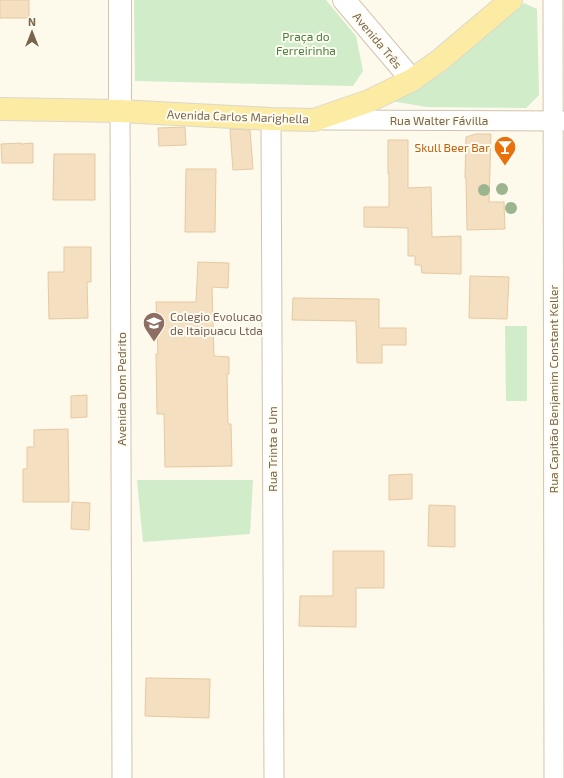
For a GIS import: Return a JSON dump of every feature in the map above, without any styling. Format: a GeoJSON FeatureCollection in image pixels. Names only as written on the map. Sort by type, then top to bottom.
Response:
{"type":"FeatureCollection","features":[{"type":"Feature","properties":{"kind":"main road","name":"Avenida Carlos Marighella"},"geometry":{"type":"LineString","coordinates":[[0,109],[120,111],[314,120],[369,101],[412,80],[440,60],[511,0]]}},
{"type":"Feature","properties":{"kind":"street","name":"Avenida Dom Pedrito"},"geometry":{"type":"LineString","coordinates":[[120,0],[122,778]]}},
{"type":"Feature","properties":{"kind":"street","name":"Avenida Três"},"geometry":{"type":"LineString","coordinates":[[344,0],[412,80]]}},
{"type":"Feature","properties":{"kind":"street","name":"Rua Capitão Benjamim Constant Keller"},"geometry":{"type":"LineString","coordinates":[[553,0],[559,121],[554,778]]}},
{"type":"Feature","properties":{"kind":"street","name":"Rua Trinta e Um"},"geometry":{"type":"LineString","coordinates":[[271,119],[274,778]]}},
{"type":"Feature","properties":{"kind":"street","name":"Rua Walter Fávilla"},"geometry":{"type":"LineString","coordinates":[[314,120],[559,121]]}},
{"type":"Feature","properties":{"kind":"green space","name":"Praça do Ferreirinha"},"geometry":{"type":"Polygon","coordinates":[[[134,0],[326,0],[356,36],[363,71],[353,86],[135,81],[134,0]]]}},
{"type":"Feature","properties":{"kind":"green space"},"geometry":{"type":"Polygon","coordinates":[[[524,3],[537,9],[539,95],[526,108],[427,107],[391,101],[443,73],[524,3]]]}},
{"type":"Feature","properties":{"kind":"green space"},"geometry":{"type":"Polygon","coordinates":[[[505,326],[527,326],[527,401],[506,401],[505,326]]]}},
{"type":"Feature","properties":{"kind":"green space"},"geometry":{"type":"Polygon","coordinates":[[[137,480],[253,480],[250,534],[143,542],[137,480]]]}},
{"type":"Feature","properties":{"kind":"building"},"geometry":{"type":"Polygon","coordinates":[[[0,0],[29,0],[29,18],[0,18],[0,0]]]}},
{"type":"Feature","properties":{"kind":"building"},"geometry":{"type":"Polygon","coordinates":[[[185,127],[186,145],[159,146],[158,128],[185,127]]]}},
{"type":"Feature","properties":{"kind":"building"},"geometry":{"type":"Polygon","coordinates":[[[230,129],[250,130],[253,169],[233,170],[230,129]]]}},
{"type":"Feature","properties":{"kind":"building"},"geometry":{"type":"Polygon","coordinates":[[[476,134],[491,134],[489,202],[504,202],[505,229],[467,230],[465,178],[466,137],[476,134]]]}},
{"type":"Feature","properties":{"kind":"building"},"geometry":{"type":"Polygon","coordinates":[[[388,140],[408,140],[408,188],[431,187],[432,237],[461,236],[461,274],[422,273],[421,265],[415,265],[415,256],[408,256],[408,228],[364,227],[364,207],[389,207],[388,140]]]}},
{"type":"Feature","properties":{"kind":"building"},"geometry":{"type":"Polygon","coordinates":[[[33,143],[33,163],[2,163],[1,144],[33,143]]]}},
{"type":"Feature","properties":{"kind":"building"},"geometry":{"type":"Polygon","coordinates":[[[54,154],[95,154],[95,200],[53,200],[54,154]]]}},
{"type":"Feature","properties":{"kind":"building"},"geometry":{"type":"Polygon","coordinates":[[[186,169],[216,169],[215,232],[185,232],[186,169]]]}},
{"type":"Feature","properties":{"kind":"building"},"geometry":{"type":"Polygon","coordinates":[[[64,247],[91,247],[91,282],[87,282],[88,318],[49,319],[48,272],[64,272],[64,247]]]}},
{"type":"Feature","properties":{"kind":"building"},"geometry":{"type":"Polygon","coordinates":[[[198,262],[229,263],[228,288],[212,287],[214,356],[229,357],[229,374],[227,374],[228,424],[231,424],[232,466],[165,467],[164,414],[157,414],[156,354],[158,354],[156,302],[196,302],[198,262]]]}},
{"type":"Feature","properties":{"kind":"building"},"geometry":{"type":"Polygon","coordinates":[[[470,276],[509,277],[507,319],[469,318],[470,276]]]}},
{"type":"Feature","properties":{"kind":"building"},"geometry":{"type":"Polygon","coordinates":[[[293,298],[379,299],[379,328],[406,328],[406,345],[382,345],[382,363],[357,363],[356,321],[292,320],[293,298]]]}},
{"type":"Feature","properties":{"kind":"building"},"geometry":{"type":"Polygon","coordinates":[[[87,395],[87,417],[71,418],[71,396],[87,395]]]}},
{"type":"Feature","properties":{"kind":"building"},"geometry":{"type":"Polygon","coordinates":[[[68,429],[69,502],[23,502],[23,469],[27,469],[27,447],[34,447],[34,430],[68,429]]]}},
{"type":"Feature","properties":{"kind":"building"},"geometry":{"type":"Polygon","coordinates":[[[412,474],[412,499],[389,500],[389,475],[412,474]]]}},
{"type":"Feature","properties":{"kind":"building"},"geometry":{"type":"Polygon","coordinates":[[[72,502],[90,503],[89,530],[71,529],[72,502]]]}},
{"type":"Feature","properties":{"kind":"building"},"geometry":{"type":"Polygon","coordinates":[[[429,505],[455,506],[455,547],[428,546],[429,505]]]}},
{"type":"Feature","properties":{"kind":"building"},"geometry":{"type":"Polygon","coordinates":[[[333,551],[384,551],[384,588],[356,588],[356,627],[299,626],[300,596],[333,596],[333,551]]]}},
{"type":"Feature","properties":{"kind":"building"},"geometry":{"type":"Polygon","coordinates":[[[146,678],[210,679],[209,718],[145,716],[146,678]]]}},
{"type":"Feature","properties":{"kind":"place","name":"Skull Beer Bar"},"geometry":{"type":"Point","coordinates":[505,166]}},
{"type":"Feature","properties":{"kind":"place","name":"Colegio Evolucao de Itaipuacu Ltda"},"geometry":{"type":"Point","coordinates":[154,342]}}]}
